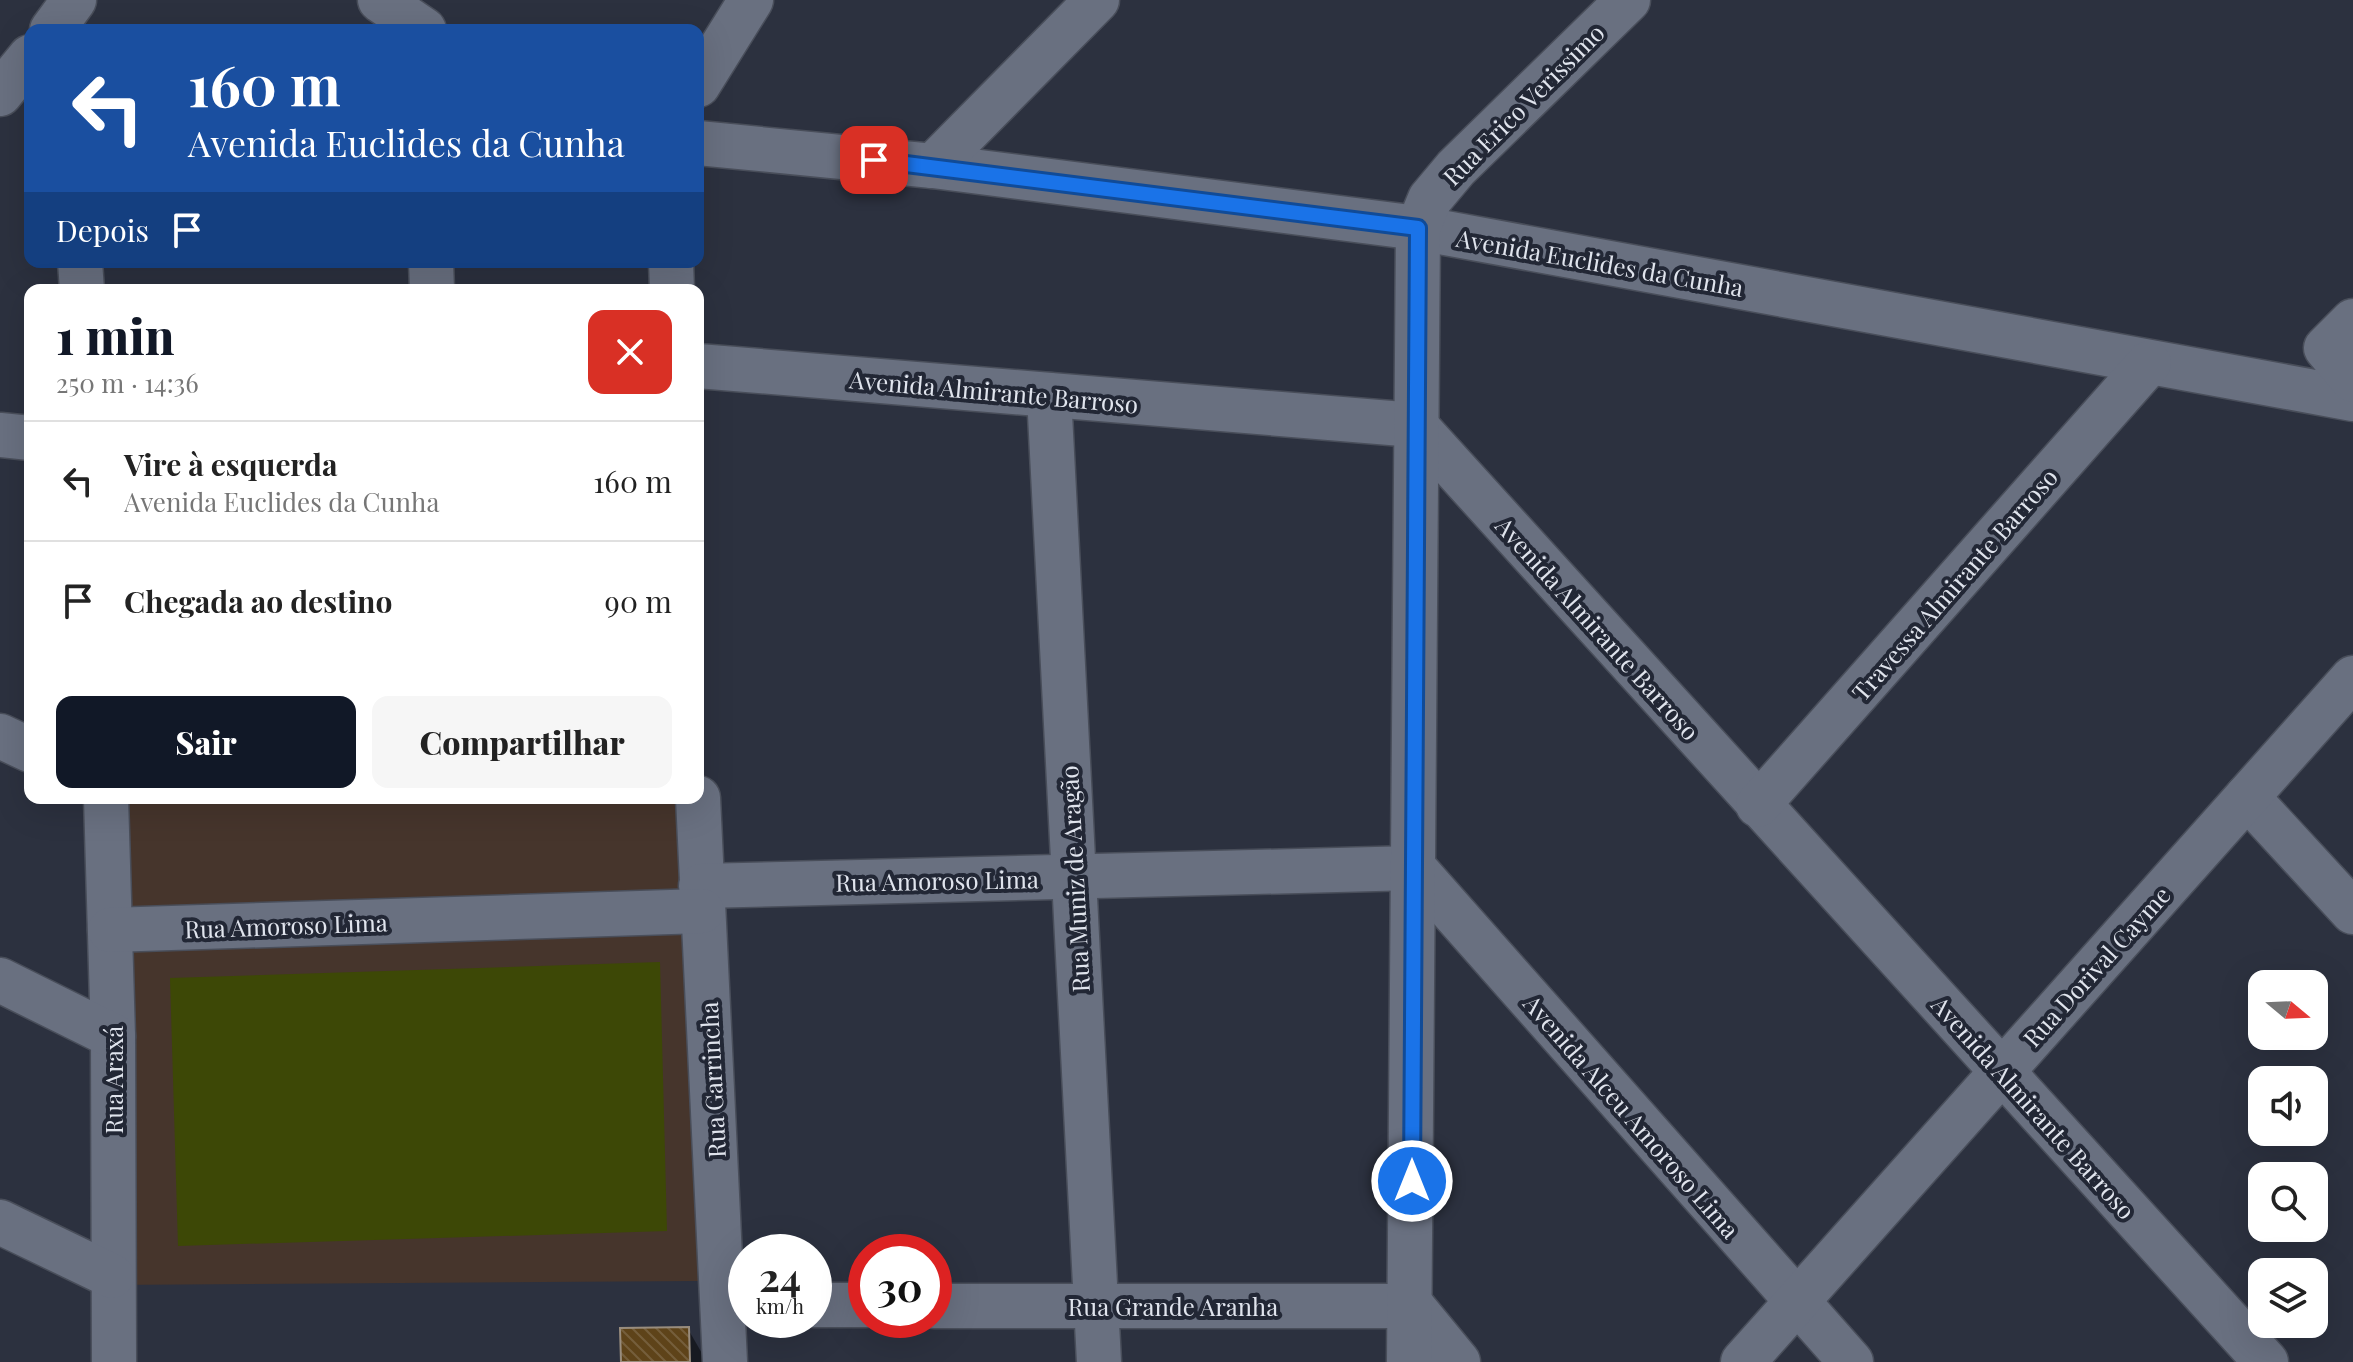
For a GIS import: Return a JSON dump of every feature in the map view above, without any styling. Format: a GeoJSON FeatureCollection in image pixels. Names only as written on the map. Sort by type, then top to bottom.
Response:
{"type":"FeatureCollection","features":[{"type":"Feature","properties":{"kind":"street"},"geometry":{"type":"LineString","coordinates":[[380,0],[415,24]]}},
{"type":"Feature","properties":{"kind":"street"},"geometry":{"type":"LineString","coordinates":[[704,75],[751,0]]}},
{"type":"Feature","properties":{"kind":"street"},"geometry":{"type":"LineString","coordinates":[[933,166],[1097,0]]}},
{"type":"Feature","properties":{"kind":"street","name":"Rua Erico Verissimo"},"geometry":{"type":"LineString","coordinates":[[1409,1362],[1412,1306],[1418,228],[1430,199],[1456,168],[1628,0]]}},
{"type":"Feature","properties":{"kind":"street"},"geometry":{"type":"LineString","coordinates":[[0,94],[24,64]]}},
{"type":"Feature","properties":{"kind":"street","name":"Avenida Euclides da Cunha"},"geometry":{"type":"LineString","coordinates":[[704,144],[933,166],[1418,228],[2353,399]]}},
{"type":"Feature","properties":{"kind":"street","name":"Travessa Almirante Barroso"},"geometry":{"type":"LineString","coordinates":[[1758,805],[2149,363]]}},
{"type":"Feature","properties":{"kind":"street","name":"Avenida Almirante Barroso"},"geometry":{"type":"LineString","coordinates":[[704,366],[1415,425],[2266,1362]]}},
{"type":"Feature","properties":{"kind":"street","name":"Rua Muniz de Aragão"},"geometry":{"type":"LineString","coordinates":[[1049,395],[1099,1362]]}},
{"type":"Feature","properties":{"kind":"street"},"geometry":{"type":"LineString","coordinates":[[0,435],[24,437]]}},
{"type":"Feature","properties":{"kind":"street","name":"Rua Dorival Cayme"},"geometry":{"type":"LineString","coordinates":[[1743,1362],[2353,678]]}},
{"type":"Feature","properties":{"kind":"street"},"geometry":{"type":"LineString","coordinates":[[0,736],[24,747]]}},
{"type":"Feature","properties":{"kind":"street"},"geometry":{"type":"LineString","coordinates":[[2247,797],[2353,912]]}},
{"type":"Feature","properties":{"kind":"street","name":"Rua Araxá"},"geometry":{"type":"LineString","coordinates":[[106,804],[113,1036],[114,1362]]}},
{"type":"Feature","properties":{"kind":"street","name":"Rua Garrincha"},"geometry":{"type":"LineString","coordinates":[[698,804],[702,898],[729,1234]]}},
{"type":"Feature","properties":{"kind":"street","name":"Rua Amoroso Lima"},"geometry":{"type":"LineString","coordinates":[[110,930],[1074,877],[1414,868]]}},
{"type":"Feature","properties":{"kind":"street","name":"Avenida Alceu Amoroso Lima"},"geometry":{"type":"LineString","coordinates":[[1414,868],[1851,1362]]}},
{"type":"Feature","properties":{"kind":"street"},"geometry":{"type":"LineString","coordinates":[[0,980],[113,1036]]}},
{"type":"Feature","properties":{"kind":"street"},"geometry":{"type":"LineString","coordinates":[[0,1222],[112,1276]]}},
{"type":"Feature","properties":{"kind":"street","name":"Rua Grande Aranha"},"geometry":{"type":"LineString","coordinates":[[952,1306],[1412,1306]]}},
{"type":"Feature","properties":{"kind":"street"},"geometry":{"type":"LineString","coordinates":[[1412,1306],[1458,1362]]}},
{"type":"Feature","properties":{"kind":"street","name":"Rua Garrincha"},"geometry":{"type":"LineString","coordinates":[[725,1362],[729,1338]]}},
{"type":"Feature","properties":{"kind":"shaded area"},"geometry":{"type":"Polygon","coordinates":[[[95,804],[682,804],[698,1281],[105,1285],[95,804]]]}},
{"type":"Feature","properties":{"kind":"green space"},"geometry":{"type":"Polygon","coordinates":[[[660,962],[667,1231],[178,1246],[170,978],[660,962]]]}},
{"type":"Feature","properties":{"kind":"building"},"geometry":{"type":"Polygon","coordinates":[[[689,1327],[690,1362],[621,1362],[620,1328],[689,1327]]]}},
{"type":"Feature","properties":{"kind":"route"},"geometry":{"type":"LineString","coordinates":[[874,160],[1418,228],[1412,1181]]}}]}
